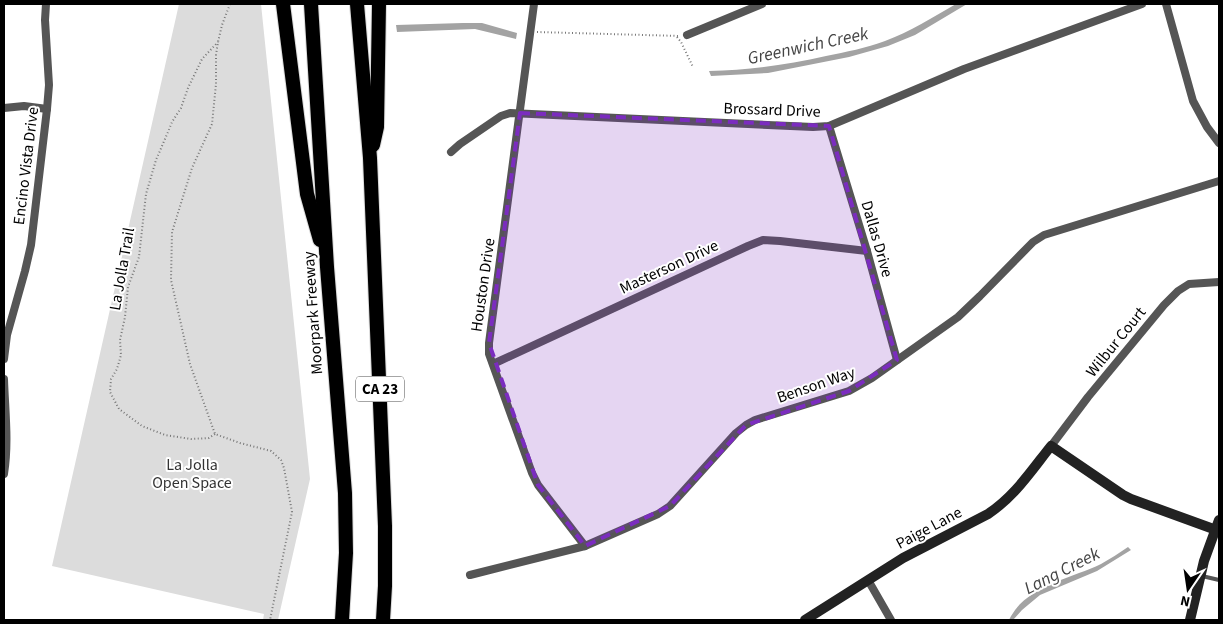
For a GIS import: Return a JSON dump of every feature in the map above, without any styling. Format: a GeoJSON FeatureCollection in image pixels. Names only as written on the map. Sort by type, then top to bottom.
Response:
{"type":"FeatureCollection","features":[{"type":"Feature","properties":{"kind":"highway"},"geometry":{"type":"LineString","coordinates":[[283,4],[307,194],[327,267]]}},
{"type":"Feature","properties":{"kind":"highway","name":"Moorpark Freeway"},"geometry":{"type":"LineString","coordinates":[[311,4],[327,267],[345,493],[346,553],[342,620]]}},
{"type":"Feature","properties":{"kind":"highway","name":"CA 23"},"geometry":{"type":"LineString","coordinates":[[358,4],[370,158],[385,526],[383,620]]}},
{"type":"Feature","properties":{"kind":"highway"},"geometry":{"type":"LineString","coordinates":[[370,158],[377,127],[379,4]]}},
{"type":"Feature","properties":{"kind":"street","name":"Encino Vista Drive"},"geometry":{"type":"LineString","coordinates":[[4,359],[7,335],[30,245],[47,108],[49,85],[45,20],[46,4]]}},
{"type":"Feature","properties":{"kind":"street","name":"Houston Drive"},"geometry":{"type":"LineString","coordinates":[[534,4],[489,354],[532,473],[538,485],[585,546]]}},
{"type":"Feature","properties":{"kind":"street"},"geometry":{"type":"LineString","coordinates":[[686,35],[762,4]]}},
{"type":"Feature","properties":{"kind":"street","name":"Brossard Drive"},"geometry":{"type":"LineString","coordinates":[[451,152],[501,116],[510,113],[829,126],[964,69],[1142,4]]}},
{"type":"Feature","properties":{"kind":"street"},"geometry":{"type":"LineString","coordinates":[[1166,4],[1193,101],[1206,127],[1219,143]]}},
{"type":"Feature","properties":{"kind":"street"},"geometry":{"type":"LineString","coordinates":[[4,108],[24,106],[47,108]]}},
{"type":"Feature","properties":{"kind":"street","name":"Dallas Drive"},"geometry":{"type":"LineString","coordinates":[[829,126],[867,251],[897,360]]}},
{"type":"Feature","properties":{"kind":"street","name":"Benson Way"},"geometry":{"type":"LineString","coordinates":[[470,575],[585,546],[658,514],[670,506],[736,433],[746,425],[755,420],[862,384],[958,317],[1033,242],[1044,235],[1219,180]]}},
{"type":"Feature","properties":{"kind":"street","name":"Masterson Drive"},"geometry":{"type":"LineString","coordinates":[[493,364],[763,240],[780,240],[867,251]]}},
{"type":"Feature","properties":{"kind":"street","name":"Wilbur Court"},"geometry":{"type":"LineString","coordinates":[[1051,446],[1088,397],[1164,305],[1178,291],[1189,284],[1219,282]]}},
{"type":"Feature","properties":{"kind":"street"},"geometry":{"type":"LineString","coordinates":[[4,379],[7,431],[4,474]]}},
{"type":"Feature","properties":{"kind":"street"},"geometry":{"type":"LineString","coordinates":[[1051,446],[1123,495],[1218,527],[1207,552],[1200,575],[1190,620]]}},
{"type":"Feature","properties":{"kind":"street","name":"Paige Lane"},"geometry":{"type":"LineString","coordinates":[[805,620],[903,558],[1001,506],[1051,446]]}},
{"type":"Feature","properties":{"kind":"street"},"geometry":{"type":"LineString","coordinates":[[868,580],[891,620]]}},
{"type":"Feature","properties":{"kind":"lane"},"geometry":{"type":"LineString","coordinates":[[1200,575],[1219,580]]}},
{"type":"Feature","properties":{"kind":"path","name":"La Jolla Trail"},"geometry":{"type":"LineString","coordinates":[[218,42],[202,59],[156,160],[146,194],[139,257],[128,287],[125,317],[120,340],[121,354],[117,369],[111,378],[110,392],[119,409],[142,426],[165,435],[191,439],[209,438],[215,434],[190,364],[171,280],[172,232],[192,168],[212,124],[216,84],[216,55],[222,25],[230,4]]}},
{"type":"Feature","properties":{"kind":"path"},"geometry":{"type":"LineString","coordinates":[[530,32],[677,37],[686,35]]}},
{"type":"Feature","properties":{"kind":"path"},"geometry":{"type":"LineString","coordinates":[[677,37],[692,67]]}},
{"type":"Feature","properties":{"kind":"path"},"geometry":{"type":"LineString","coordinates":[[215,434],[271,451],[281,460],[284,468],[292,512],[270,620]]}},
{"type":"Feature","properties":{"kind":"highlighted area"},"geometry":{"type":"Polygon","coordinates":[[[520,113],[829,126],[897,360],[849,391],[746,425],[670,506],[585,546],[538,485],[489,343],[520,113]]]}},
{"type":"Feature","properties":{"kind":"green space","name":"La Jolla Open Space"},"geometry":{"type":"Polygon","coordinates":[[[179,4],[261,4],[310,479],[278,620],[263,620],[264,614],[52,566],[179,4]]]}},
{"type":"Feature","properties":{"kind":"shaded area"},"geometry":{"type":"Polygon","coordinates":[[[956,4],[967,4],[915,35],[888,46],[849,57],[768,73],[711,76],[709,71],[739,70],[782,64],[863,48],[903,33],[956,4]]]}},
{"type":"Feature","properties":{"kind":"shaded area"},"geometry":{"type":"Polygon","coordinates":[[[482,23],[517,33],[516,39],[475,29],[397,32],[396,25],[482,23]]]}},
{"type":"Feature","properties":{"kind":"shaded area"},"geometry":{"type":"Polygon","coordinates":[[[1128,547],[1131,550],[1097,571],[1040,595],[1013,620],[1009,620],[1016,608],[1037,591],[1101,564],[1128,547]]]}},
{"type":"Feature","properties":{"kind":"water label","name":"Greenwich Creek"},"geometry":{"type":"Point","coordinates":[808,46]}},
{"type":"Feature","properties":{"kind":"water label","name":"Lang Creek"},"geometry":{"type":"Point","coordinates":[1062,571]}}]}
